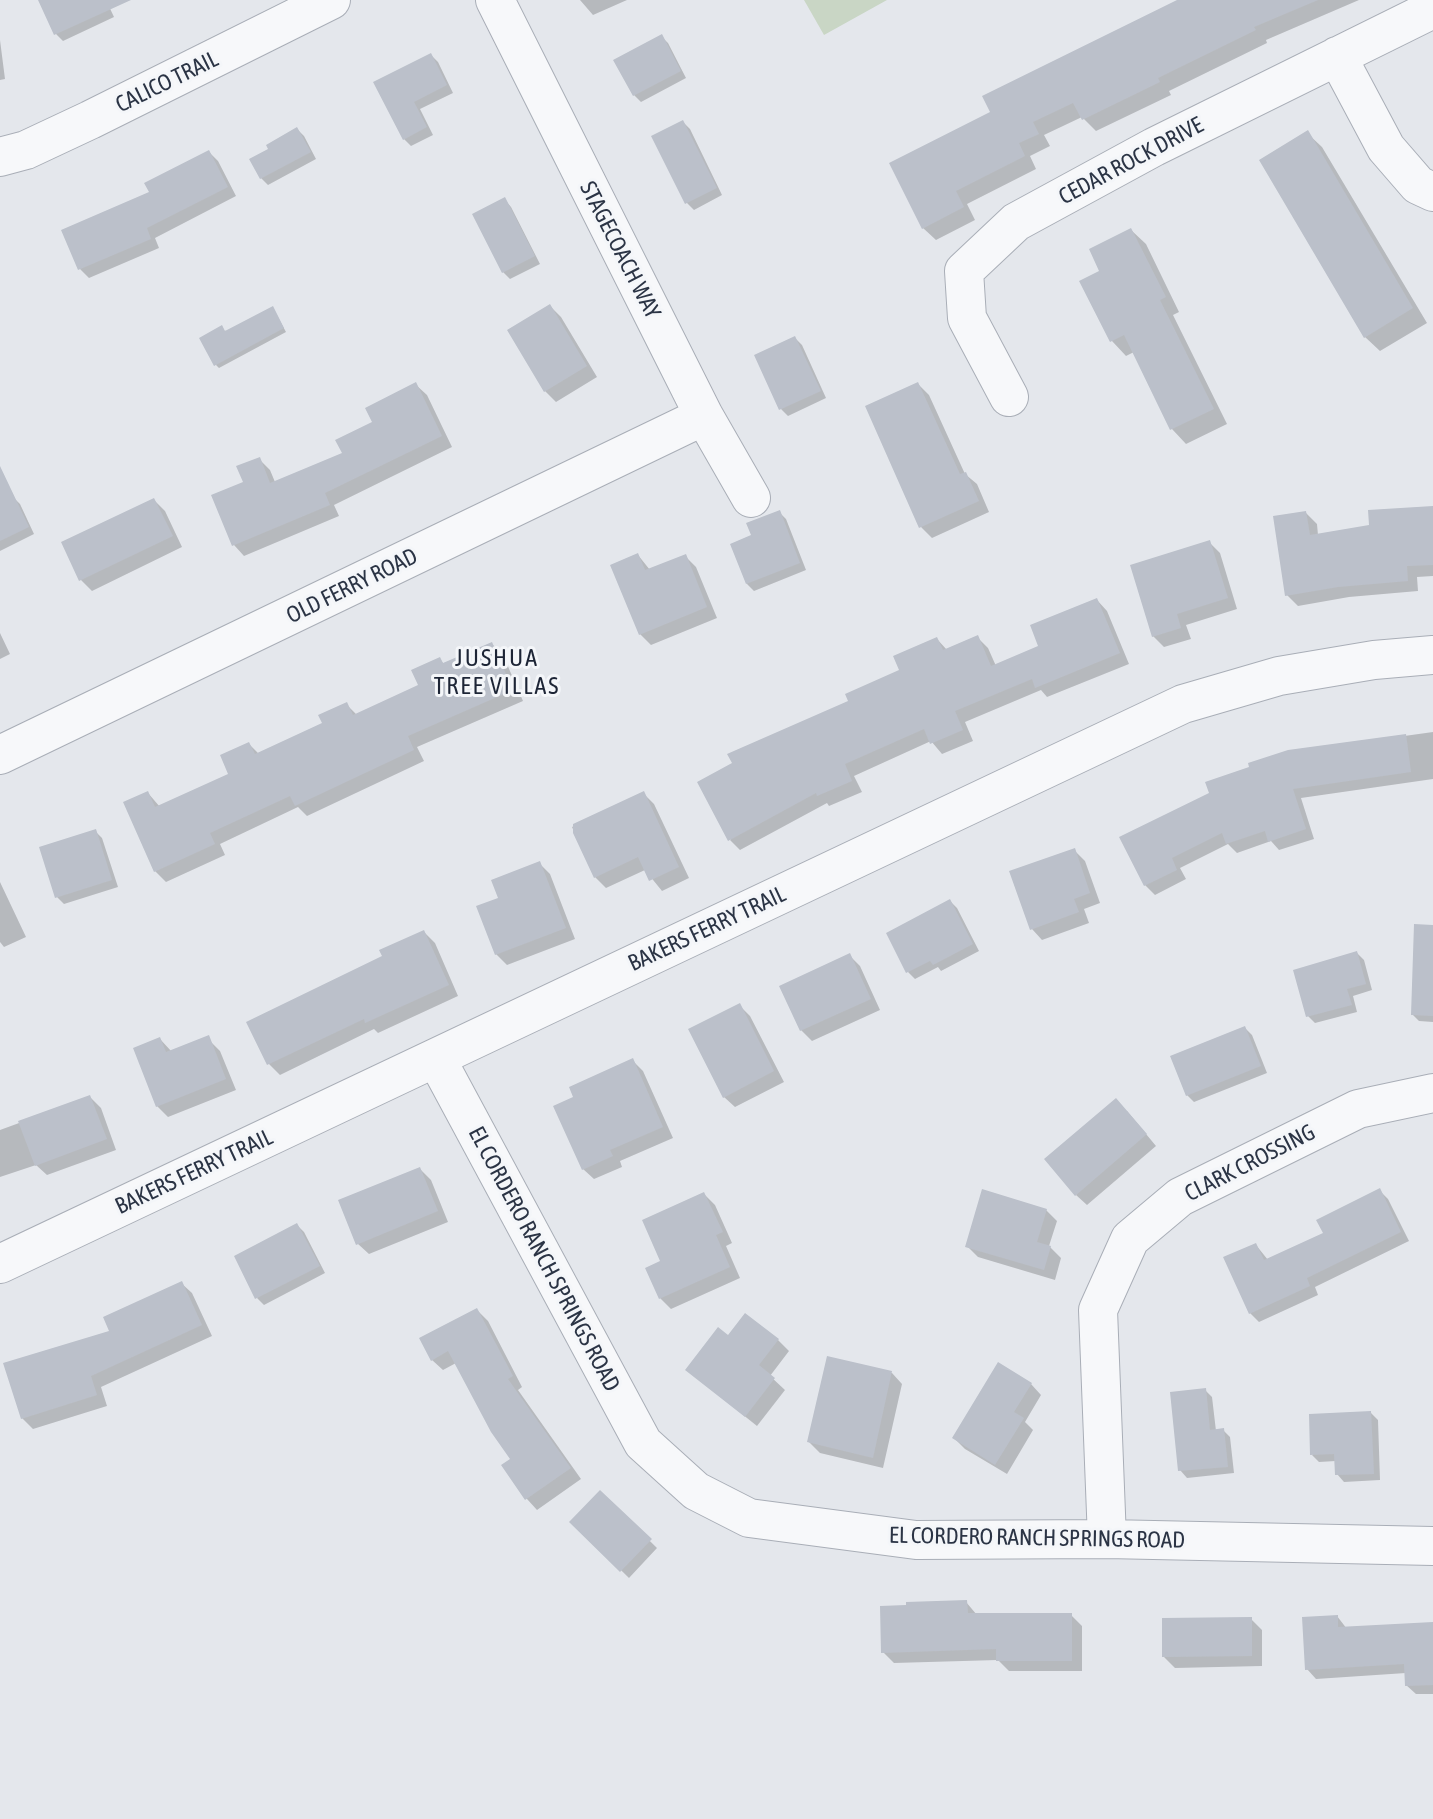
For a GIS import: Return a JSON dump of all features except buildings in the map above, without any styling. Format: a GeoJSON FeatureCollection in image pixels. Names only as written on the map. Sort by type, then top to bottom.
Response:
{"type":"FeatureCollection","features":[{"type":"Feature","properties":{"kind":"street","name":"CALICO TRAIL"},"geometry":{"type":"LineString","coordinates":[[0,157],[26,150],[80,125],[331,0]]}},
{"type":"Feature","properties":{"kind":"street","name":"STAGECOACH WAY"},"geometry":{"type":"LineString","coordinates":[[495,0],[704,416],[751,498]]}},
{"type":"Feature","properties":{"kind":"street","name":"CEDAR ROCK DRIVE"},"geometry":{"type":"LineString","coordinates":[[1009,397],[967,317],[964,271],[1016,222],[1153,147],[1433,9]]}},
{"type":"Feature","properties":{"kind":"street"},"geometry":{"type":"LineString","coordinates":[[1337,56],[1386,148],[1418,185],[1433,192]]}},
{"type":"Feature","properties":{"kind":"street","name":"OLD FERRY ROAD"},"geometry":{"type":"LineString","coordinates":[[0,755],[704,416]]}},
{"type":"Feature","properties":{"kind":"street","name":"BAKERS FERRY TRAIL"},"geometry":{"type":"LineString","coordinates":[[0,1264],[1183,704],[1279,676],[1374,660],[1433,655]]}},
{"type":"Feature","properties":{"kind":"street","name":"EL CORDERO RANCH SPRINGS ROAD"},"geometry":{"type":"LineString","coordinates":[[436,1058],[643,1443],[696,1491],[749,1518],[916,1540],[1107,1539],[1433,1546]]}},
{"type":"Feature","properties":{"kind":"street","name":"CLARK CROSSING"},"geometry":{"type":"LineString","coordinates":[[1107,1539],[1098,1310],[1130,1239],[1180,1197],[1358,1109],[1433,1093]]}},
{"type":"Feature","properties":{"kind":"green space"},"geometry":{"type":"Polygon","coordinates":[[[804,0],[887,0],[824,35],[804,0]]]}},
{"type":"Feature","properties":{"kind":"district","name":"JUSHUA TREE VILLAS"},"geometry":{"type":"Point","coordinates":[497,672]}}]}
